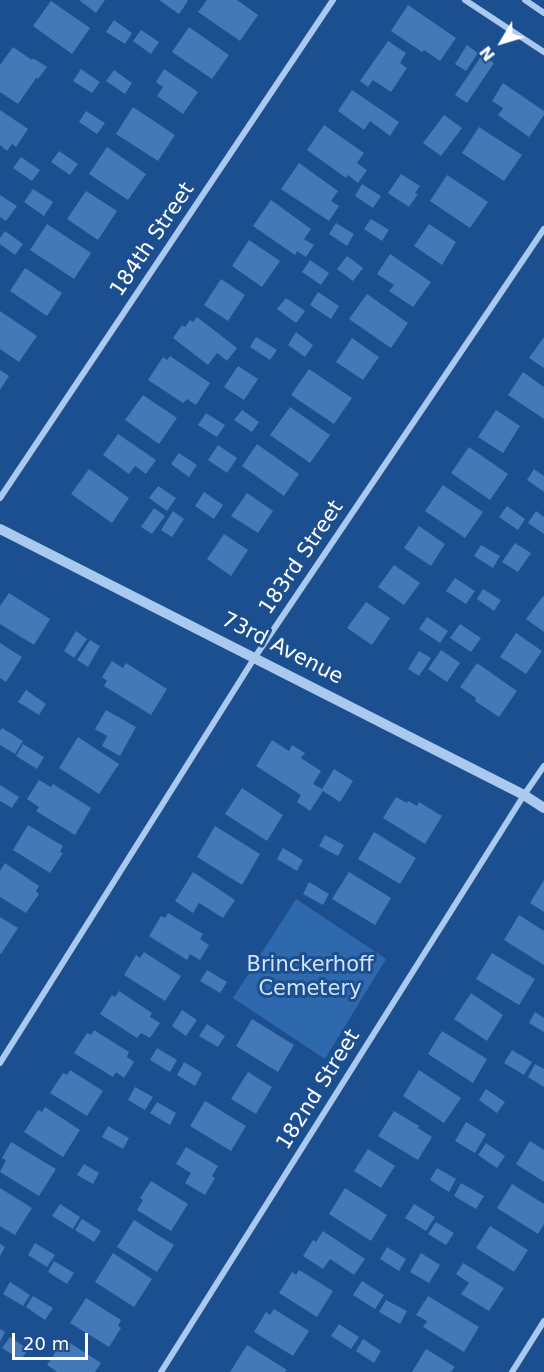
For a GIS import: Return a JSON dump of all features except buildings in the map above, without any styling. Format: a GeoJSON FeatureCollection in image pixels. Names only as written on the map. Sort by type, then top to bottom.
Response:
{"type":"FeatureCollection","features":[{"type":"Feature","properties":{"kind":"street","name":"184th Street"},"geometry":{"type":"LineString","coordinates":[[0,498],[333,0]]}},
{"type":"Feature","properties":{"kind":"street"},"geometry":{"type":"LineString","coordinates":[[465,0],[544,52]]}},
{"type":"Feature","properties":{"kind":"street"},"geometry":{"type":"LineString","coordinates":[[525,0],[544,13]]}},
{"type":"Feature","properties":{"kind":"street","name":"183rd Street"},"geometry":{"type":"LineString","coordinates":[[0,1063],[255,657],[544,229]]}},
{"type":"Feature","properties":{"kind":"street","name":"73rd Avenue"},"geometry":{"type":"LineString","coordinates":[[0,529],[255,657],[524,795],[544,808]]}},
{"type":"Feature","properties":{"kind":"street","name":"182nd Street"},"geometry":{"type":"LineString","coordinates":[[161,1372],[544,766]]}},
{"type":"Feature","properties":{"kind":"street"},"geometry":{"type":"LineString","coordinates":[[512,1372],[544,1321]]}},
{"type":"Feature","properties":{"kind":"green space","name":"Brinckerhoff Cemetery"},"geometry":{"type":"Polygon","coordinates":[[[296,899],[386,959],[325,1059],[233,998],[296,899]]]}}]}
